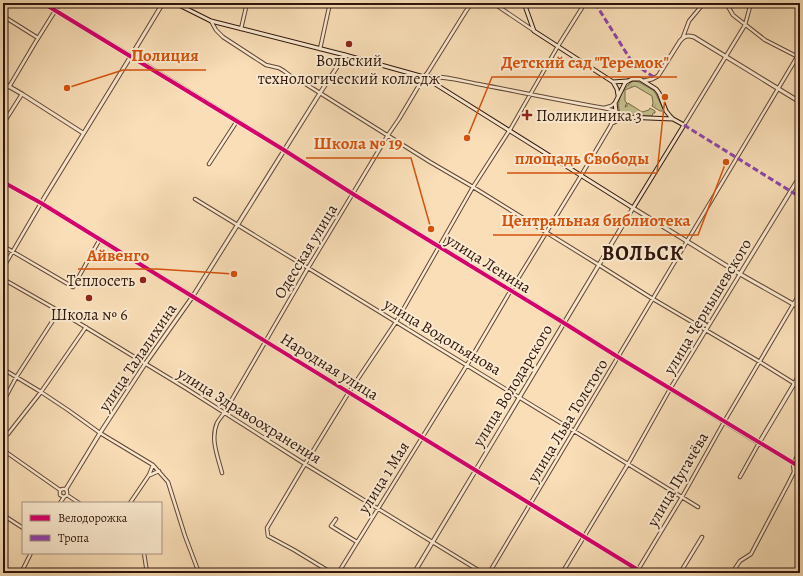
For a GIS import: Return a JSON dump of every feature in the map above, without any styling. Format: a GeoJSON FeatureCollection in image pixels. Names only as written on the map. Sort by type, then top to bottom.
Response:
{"type":"FeatureCollection","features":[{"type":"Feature","properties":{"kind":"street","name":"улица Ленина"},"geometry":{"type":"LineString","coordinates":[[43,3],[440,246],[670,390],[800,467]]}},
{"type":"Feature","properties":{"kind":"street"},"geometry":{"type":"LineString","coordinates":[[9,87],[60,3]]}},
{"type":"Feature","properties":{"kind":"street"},"geometry":{"type":"LineString","coordinates":[[3,268],[83,133],[163,3]]}},
{"type":"Feature","properties":{"kind":"street"},"geometry":{"type":"LineString","coordinates":[[175,3],[211,21],[424,77],[740,274],[800,308]]}},
{"type":"Feature","properties":{"kind":"street"},"geometry":{"type":"LineString","coordinates":[[242,29],[247,3]]}},
{"type":"Feature","properties":{"kind":"street"},"geometry":{"type":"LineString","coordinates":[[320,49],[330,3]]}},
{"type":"Feature","properties":{"kind":"street","name":"Одесская улица"},"geometry":{"type":"LineString","coordinates":[[222,473],[214,443],[214,431],[218,422],[388,135],[472,3]]}},
{"type":"Feature","properties":{"kind":"street"},"geometry":{"type":"LineString","coordinates":[[493,3],[613,82],[617,89],[618,95]]}},
{"type":"Feature","properties":{"kind":"street"},"geometry":{"type":"LineString","coordinates":[[524,3],[534,31]]}},
{"type":"Feature","properties":{"kind":"street"},"geometry":{"type":"LineString","coordinates":[[332,573],[268,536],[267,528],[349,392],[396,322],[473,188],[509,131],[584,3]]}},
{"type":"Feature","properties":{"kind":"street"},"geometry":{"type":"LineString","coordinates":[[644,81],[658,76],[683,37],[689,20],[704,3]]}},
{"type":"Feature","properties":{"kind":"street"},"geometry":{"type":"LineString","coordinates":[[726,3],[733,15],[765,40],[799,57]]}},
{"type":"Feature","properties":{"kind":"street","name":"улица Володарского"},"geometry":{"type":"LineString","coordinates":[[414,573],[633,208],[745,25],[751,3]]}},
{"type":"Feature","properties":{"kind":"street"},"geometry":{"type":"LineString","coordinates":[[3,16],[38,38]]}},
{"type":"Feature","properties":{"kind":"street"},"geometry":{"type":"LineString","coordinates":[[211,21],[223,38],[266,65],[279,68],[296,80],[304,83],[653,299],[800,387]]}},
{"type":"Feature","properties":{"kind":"street"},"geometry":{"type":"LineString","coordinates":[[683,37],[694,37],[800,102]]}},
{"type":"Feature","properties":{"kind":"street","name":"улица Льва Толстого"},"geometry":{"type":"LineString","coordinates":[[489,573],[778,89],[799,57],[800,52]]}},
{"type":"Feature","properties":{"kind":"street","name":"улица Талалихина"},"geometry":{"type":"LineString","coordinates":[[66,490],[100,433],[192,296],[345,55]]}},
{"type":"Feature","properties":{"kind":"street"},"geometry":{"type":"LineString","coordinates":[[424,77],[433,76],[604,108],[625,117],[674,119]]}},
{"type":"Feature","properties":{"kind":"street"},"geometry":{"type":"LineString","coordinates":[[613,82],[636,79],[644,81],[656,89],[659,93],[666,111],[674,119],[684,125]]}},
{"type":"Feature","properties":{"kind":"street"},"geometry":{"type":"LineString","coordinates":[[616,112],[615,103],[618,95],[625,83],[628,81]]}},
{"type":"Feature","properties":{"kind":"street"},"geometry":{"type":"LineString","coordinates":[[3,83],[83,133]]}},
{"type":"Feature","properties":{"kind":"street"},"geometry":{"type":"LineString","coordinates":[[3,124],[22,94]]}},
{"type":"Feature","properties":{"kind":"street"},"geometry":{"type":"LineString","coordinates":[[604,108],[615,103]]}},
{"type":"Feature","properties":{"kind":"street"},"geometry":{"type":"LineString","coordinates":[[661,118],[664,117],[666,111]]}},
{"type":"Feature","properties":{"kind":"street","name":"улица 1 Мая"},"geometry":{"type":"LineString","coordinates":[[336,573],[340,570],[467,365],[581,176],[611,125],[616,112]]}},
{"type":"Feature","properties":{"kind":"street"},"geometry":{"type":"LineString","coordinates":[[611,125],[625,117]]}},
{"type":"Feature","properties":{"kind":"street"},"geometry":{"type":"LineString","coordinates":[[209,164],[237,121]]}},
{"type":"Feature","properties":{"kind":"street","name":"улица Чернышевского"},"geometry":{"type":"LineString","coordinates":[[562,573],[628,464],[670,390],[800,176]]}},
{"type":"Feature","properties":{"kind":"street","name":"Народная улица"},"geometry":{"type":"LineString","coordinates":[[3,182],[41,203],[349,392],[637,572],[643,573]]}},
{"type":"Feature","properties":{"kind":"street","name":"улица Водопьянова"},"geometry":{"type":"LineString","coordinates":[[195,199],[698,507]]}},
{"type":"Feature","properties":{"kind":"street"},"geometry":{"type":"LineString","coordinates":[[3,246],[73,287],[100,239]]}},
{"type":"Feature","properties":{"kind":"street","name":"улица Здравоохранения"},"geometry":{"type":"LineString","coordinates":[[3,279],[188,389],[305,464],[483,573]]}},
{"type":"Feature","properties":{"kind":"street","name":"улица Пугачёва"},"geometry":{"type":"LineString","coordinates":[[637,572],[800,293]]}},
{"type":"Feature","properties":{"kind":"street"},"geometry":{"type":"LineString","coordinates":[[3,402],[17,376],[59,311]]}},
{"type":"Feature","properties":{"kind":"street"},"geometry":{"type":"LineString","coordinates":[[3,438],[8,434],[41,392],[86,327]]}},
{"type":"Feature","properties":{"kind":"street"},"geometry":{"type":"LineString","coordinates":[[3,369],[17,376],[100,433],[153,465],[159,471],[168,482],[185,536],[199,573]]}},
{"type":"Feature","properties":{"kind":"street"},"geometry":{"type":"LineString","coordinates":[[740,478],[800,374]]}},
{"type":"Feature","properties":{"kind":"street"},"geometry":{"type":"LineString","coordinates":[[3,450],[60,490],[66,490],[67,492],[61,502]]}},
{"type":"Feature","properties":{"kind":"street"},"geometry":{"type":"LineString","coordinates":[[732,573],[740,561],[751,554],[794,472],[793,464],[800,452]]}},
{"type":"Feature","properties":{"kind":"street"},"geometry":{"type":"LineString","coordinates":[[131,502],[149,475],[153,465]]}},
{"type":"Feature","properties":{"kind":"street"},"geometry":{"type":"LineString","coordinates":[[149,475],[159,471]]}},
{"type":"Feature","properties":{"kind":"street"},"geometry":{"type":"LineString","coordinates":[[60,490],[60,495],[77,502]]}},
{"type":"Feature","properties":{"kind":"street"},"geometry":{"type":"LineString","coordinates":[[3,515],[22,527]]}},
{"type":"Feature","properties":{"kind":"street"},"geometry":{"type":"LineString","coordinates":[[336,519],[331,526],[357,542]]}},
{"type":"Feature","properties":{"kind":"street"},"geometry":{"type":"LineString","coordinates":[[680,573],[702,537]]}},
{"type":"Feature","properties":{"kind":"street"},"geometry":{"type":"LineString","coordinates":[[21,573],[31,554]]}},
{"type":"Feature","properties":{"kind":"street"},"geometry":{"type":"LineString","coordinates":[[144,554],[147,573]]}},
{"type":"Feature","properties":{"kind":"green space"},"geometry":{"type":"Polygon","coordinates":[[[633,81],[639,82],[653,90],[664,111],[660,111],[652,106],[652,96],[635,86],[625,90],[625,101],[627,103],[625,107],[628,103],[642,112],[649,110],[650,108],[655,111],[655,113],[653,113],[652,116],[640,116],[628,115],[620,112],[619,103],[621,95],[626,87],[633,81]]]}},
{"type":"Feature","properties":{"kind":"waterway"},"geometry":{"type":"LineString","coordinates":[[785,3],[800,10]]}},
{"type":"Feature","properties":{"kind":"marked path"},"geometry":{"type":"LineString","coordinates":[[595,3],[632,62],[655,78]]}},
{"type":"Feature","properties":{"kind":"marked path"},"geometry":{"type":"LineString","coordinates":[[684,125],[800,197]]}},
{"type":"Feature","properties":{"kind":"cycle path"},"geometry":{"type":"LineString","coordinates":[[43,3],[618,357],[800,467]]}},
{"type":"Feature","properties":{"kind":"cycle path"},"geometry":{"type":"LineString","coordinates":[[3,182],[41,203],[643,573]]}},
{"type":"Feature","properties":{"kind":"place","name":"Вольский технологический колледж"},"geometry":{"type":"Point","coordinates":[349,44]}},
{"type":"Feature","properties":{"kind":"place","name":"Полиция"},"geometry":{"type":"Point","coordinates":[67,88]}},
{"type":"Feature","properties":{"kind":"place","name":"площадь Свободы"},"geometry":{"type":"Point","coordinates":[665,97]}},
{"type":"Feature","properties":{"kind":"place","name":"Поликлиника 3"},"geometry":{"type":"Point","coordinates":[527,115]}},
{"type":"Feature","properties":{"kind":"place","name":"Детский сад \"Теремок\""},"geometry":{"type":"Point","coordinates":[467,138]}},
{"type":"Feature","properties":{"kind":"place","name":"Центральная библиотека"},"geometry":{"type":"Point","coordinates":[726,162]}},
{"type":"Feature","properties":{"kind":"place","name":"Школа № 19"},"geometry":{"type":"Point","coordinates":[431,229]}},
{"type":"Feature","properties":{"kind":"place","name":"Айвенго"},"geometry":{"type":"Point","coordinates":[234,274]}},
{"type":"Feature","properties":{"kind":"place","name":"Теплосеть"},"geometry":{"type":"Point","coordinates":[143,280]}},
{"type":"Feature","properties":{"kind":"place","name":"Школа № 6"},"geometry":{"type":"Point","coordinates":[89,298]}},
{"type":"Feature","properties":{"kind":"district","name":"ВОЛЬСК"},"geometry":{"type":"Point","coordinates":[643,253]}}]}
